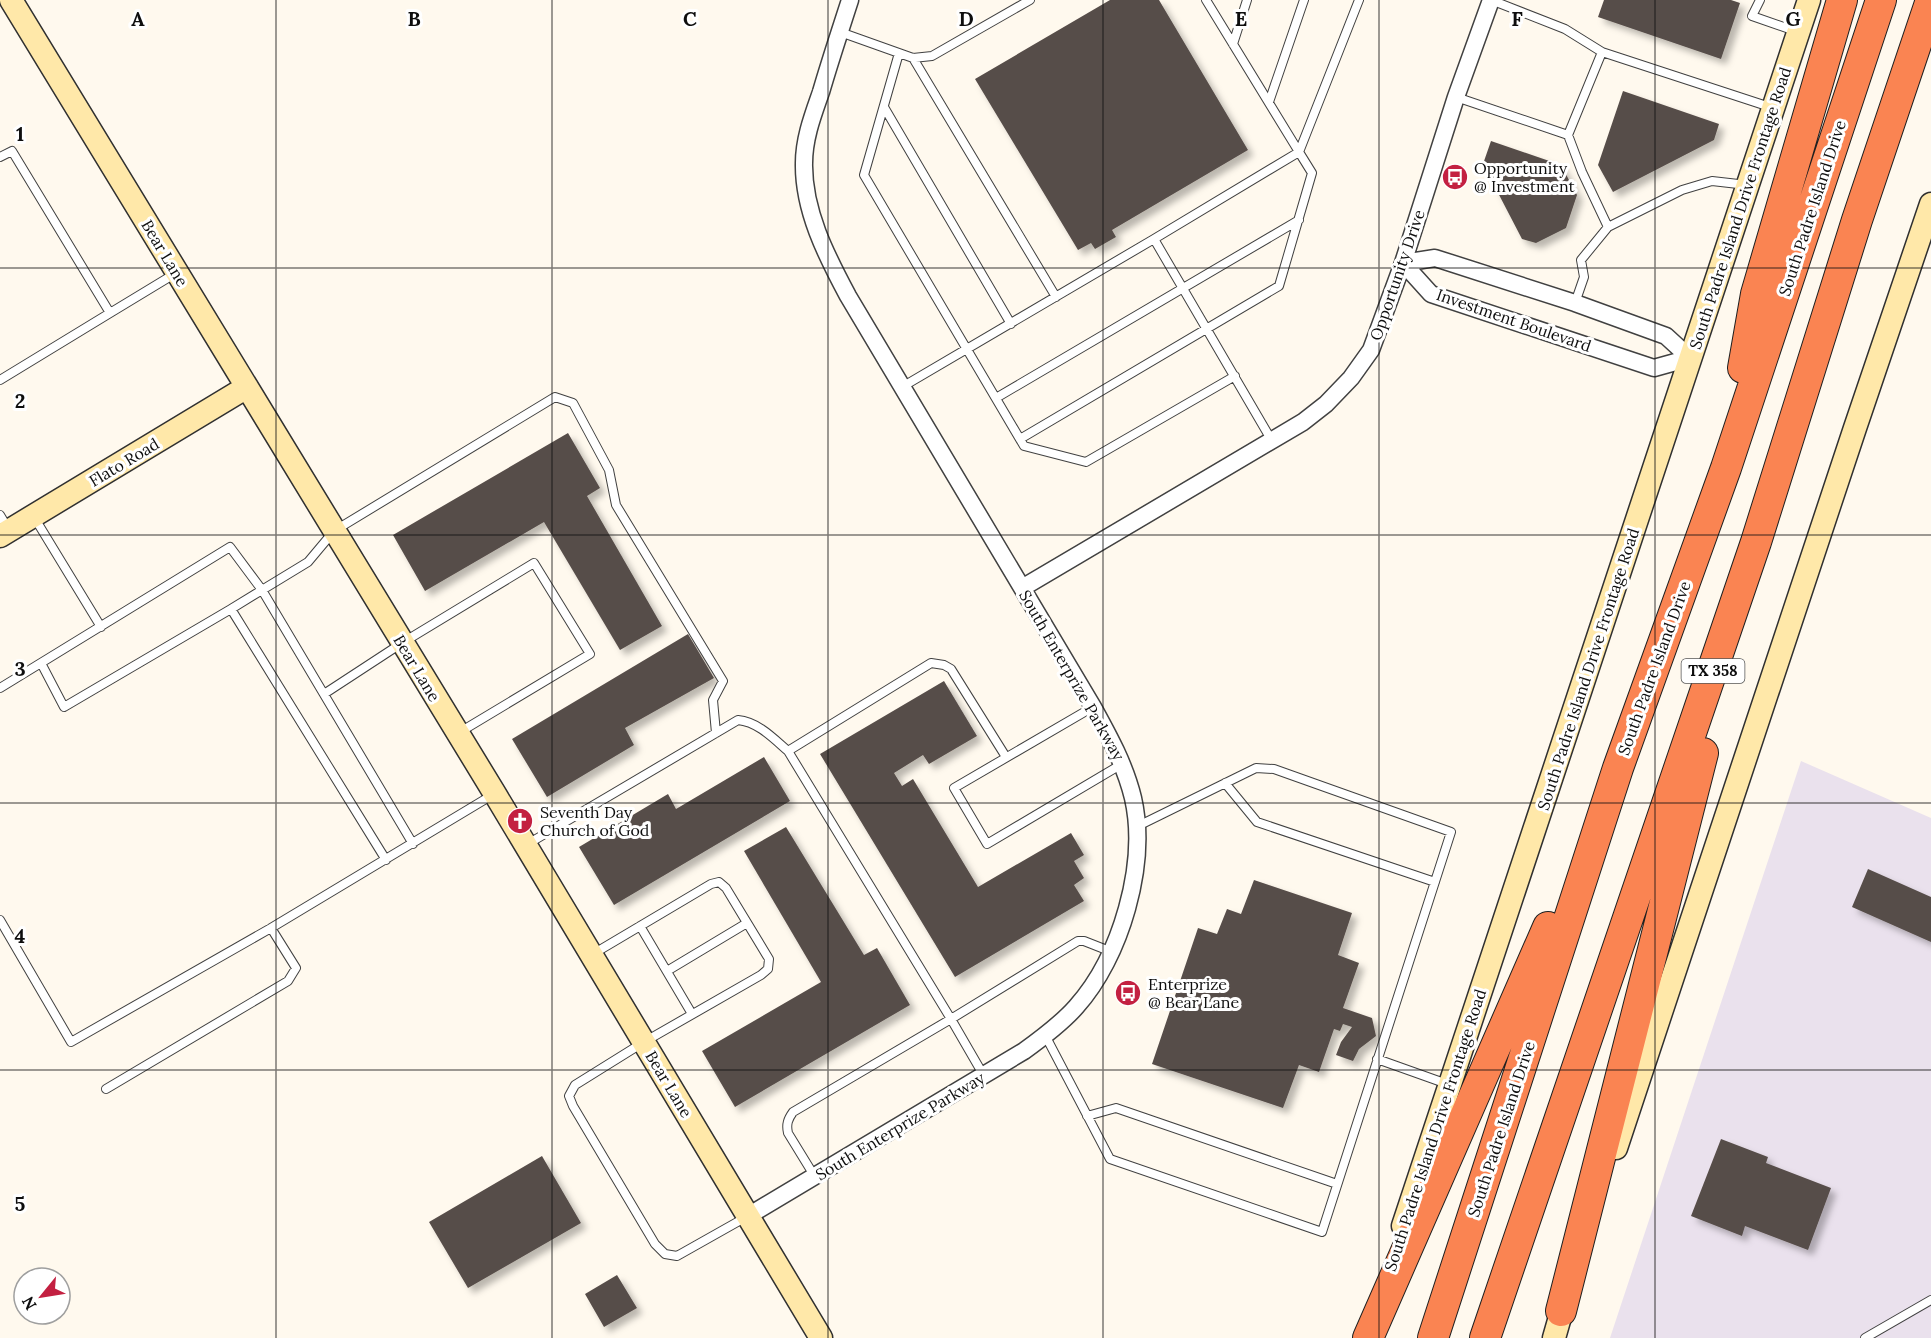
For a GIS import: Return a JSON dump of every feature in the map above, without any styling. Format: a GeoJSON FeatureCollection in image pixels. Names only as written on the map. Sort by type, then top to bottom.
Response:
{"type":"FeatureCollection","features":[{"type":"Feature","properties":{"kind":"highway"},"geometry":{"type":"LineString","coordinates":[[1726,468],[1756,294],[1842,0]]}},
{"type":"Feature","properties":{"kind":"highway","name":"South Padre Island Drive"},"geometry":{"type":"LineString","coordinates":[[1432,1338],[1618,768],[1726,468],[1881,0]]}},
{"type":"Feature","properties":{"kind":"highway","name":"TX 358"},"geometry":{"type":"LineString","coordinates":[[1485,1338],[1756,542],[1857,220],[1931,0]]}},
{"type":"Feature","properties":{"kind":"highway"},"geometry":{"type":"LineString","coordinates":[[1857,220],[1931,64]]}},
{"type":"Feature","properties":{"kind":"highway"},"geometry":{"type":"LineString","coordinates":[[1558,1325],[1756,542]]}},
{"type":"Feature","properties":{"kind":"highway"},"geometry":{"type":"LineString","coordinates":[[1367,1338],[1618,768]]}},
{"type":"Feature","properties":{"kind":"main road","name":"Bear Lane"},"geometry":{"type":"LineString","coordinates":[[11,0],[495,794],[821,1338]]}},
{"type":"Feature","properties":{"kind":"main road","name":"South Padre Island Drive Frontage Road"},"geometry":{"type":"LineString","coordinates":[[1367,1338],[1809,0]]}},
{"type":"Feature","properties":{"kind":"main road"},"geometry":{"type":"LineString","coordinates":[[1558,1325],[1858,417],[1931,204]]}},
{"type":"Feature","properties":{"kind":"main road","name":"Flato Road"},"geometry":{"type":"LineString","coordinates":[[3,527],[33,516],[247,387]]}},
{"type":"Feature","properties":{"kind":"street","name":"South Enterprize Parkway"},"geometry":{"type":"LineString","coordinates":[[748,1216],[1024,1052],[1076,1008],[1095,983],[1112,952],[1132,887],[1137,857],[1138,826],[1123,764],[1093,706],[829,262],[815,226],[807,197],[804,163],[807,133],[850,0]]}},
{"type":"Feature","properties":{"kind":"street","name":"Opportunity Drive"},"geometry":{"type":"LineString","coordinates":[[1022,588],[1303,422],[1326,404],[1352,378],[1371,350],[1403,263],[1456,97],[1491,0]]}},
{"type":"Feature","properties":{"kind":"street","name":"Investment Boulevard"},"geometry":{"type":"LineString","coordinates":[[1403,263],[1435,258],[1575,303],[1666,336],[1690,358]]}},
{"type":"Feature","properties":{"kind":"street","name":"Investment Boulevard"},"geometry":{"type":"LineString","coordinates":[[1403,263],[1431,294],[1654,368],[1690,358]]}},
{"type":"Feature","properties":{"kind":"lane"},"geometry":{"type":"LineString","coordinates":[[840,32],[913,58],[932,56],[1030,0]]}},
{"type":"Feature","properties":{"kind":"lane"},"geometry":{"type":"LineString","coordinates":[[1020,439],[1279,286],[1312,173],[1206,0]]}},
{"type":"Feature","properties":{"kind":"lane"},"geometry":{"type":"LineString","coordinates":[[1233,44],[1247,0]]}},
{"type":"Feature","properties":{"kind":"lane"},"geometry":{"type":"LineString","coordinates":[[1269,102],[1304,0]]}},
{"type":"Feature","properties":{"kind":"lane"},"geometry":{"type":"LineString","coordinates":[[902,387],[1299,152],[1359,0]]}},
{"type":"Feature","properties":{"kind":"lane"},"geometry":{"type":"LineString","coordinates":[[1491,0],[1565,29],[1602,52],[1773,109]]}},
{"type":"Feature","properties":{"kind":"lane"},"geometry":{"type":"LineString","coordinates":[[1760,0],[1752,16],[1798,33]]}},
{"type":"Feature","properties":{"kind":"lane"},"geometry":{"type":"LineString","coordinates":[[1602,52],[1568,135],[1582,172],[1608,227]]}},
{"type":"Feature","properties":{"kind":"lane"},"geometry":{"type":"LineString","coordinates":[[899,53],[864,175],[1024,446],[1086,462],[1235,376]]}},
{"type":"Feature","properties":{"kind":"lane"},"geometry":{"type":"LineString","coordinates":[[913,58],[1056,297]]}},
{"type":"Feature","properties":{"kind":"lane"},"geometry":{"type":"LineString","coordinates":[[1456,97],[1568,135]]}},
{"type":"Feature","properties":{"kind":"lane"},"geometry":{"type":"LineString","coordinates":[[884,107],[1011,324]]}},
{"type":"Feature","properties":{"kind":"lane"},"geometry":{"type":"LineString","coordinates":[[0,157],[12,151],[110,313]]}},
{"type":"Feature","properties":{"kind":"lane"},"geometry":{"type":"LineString","coordinates":[[1575,303],[1584,277],[1581,261],[1608,227],[1682,190],[1712,181],[1748,185]]}},
{"type":"Feature","properties":{"kind":"lane"},"geometry":{"type":"LineString","coordinates":[[996,398],[1299,220]]}},
{"type":"Feature","properties":{"kind":"lane"},"geometry":{"type":"LineString","coordinates":[[1154,239],[1272,441]]}},
{"type":"Feature","properties":{"kind":"lane"},"geometry":{"type":"LineString","coordinates":[[0,380],[177,273]]}},
{"type":"Feature","properties":{"kind":"lane"},"geometry":{"type":"LineString","coordinates":[[41,663],[64,706],[308,562],[334,531],[555,397],[573,403],[609,470],[616,505],[723,681],[713,700],[716,733]]}},
{"type":"Feature","properties":{"kind":"lane"},"geometry":{"type":"LineString","coordinates":[[33,516],[101,627]]}},
{"type":"Feature","properties":{"kind":"lane"},"geometry":{"type":"LineString","coordinates":[[0,688],[230,547],[262,590],[413,844]]}},
{"type":"Feature","properties":{"kind":"lane"},"geometry":{"type":"LineString","coordinates":[[324,694],[402,643],[534,563],[590,654],[457,734]]}},
{"type":"Feature","properties":{"kind":"lane"},"geometry":{"type":"LineString","coordinates":[[231,609],[386,860]]}},
{"type":"Feature","properties":{"kind":"lane"},"geometry":{"type":"LineString","coordinates":[[788,751],[931,663],[944,665],[951,669],[1006,757]]}},
{"type":"Feature","properties":{"kind":"lane"},"geometry":{"type":"LineString","coordinates":[[1093,706],[954,788],[987,844],[1123,764]]}},
{"type":"Feature","properties":{"kind":"lane"},"geometry":{"type":"LineString","coordinates":[[525,846],[738,720],[748,721],[788,751],[984,1076]]}},
{"type":"Feature","properties":{"kind":"lane"},"geometry":{"type":"LineString","coordinates":[[1045,1035],[1110,1159],[1322,1232],[1451,832],[1274,769],[1256,768],[1138,826]]}},
{"type":"Feature","properties":{"kind":"lane"},"geometry":{"type":"LineString","coordinates":[[1225,783],[1257,822],[1435,882]]}},
{"type":"Feature","properties":{"kind":"lane"},"geometry":{"type":"LineString","coordinates":[[0,920],[71,1042],[271,928],[495,794]]}},
{"type":"Feature","properties":{"kind":"lane"},"geometry":{"type":"LineString","coordinates":[[591,955],[711,884],[719,882],[726,888],[769,959],[768,969],[761,975],[575,1084],[569,1096],[655,1244],[665,1254],[676,1256],[748,1216]]}},
{"type":"Feature","properties":{"kind":"lane"},"geometry":{"type":"LineString","coordinates":[[667,971],[747,923]]}},
{"type":"Feature","properties":{"kind":"lane"},"geometry":{"type":"LineString","coordinates":[[640,926],[692,1014]]}},
{"type":"Feature","properties":{"kind":"lane"},"geometry":{"type":"LineString","coordinates":[[106,1089],[288,981],[296,968],[271,928]]}},
{"type":"Feature","properties":{"kind":"lane"},"geometry":{"type":"LineString","coordinates":[[815,1177],[788,1133],[788,1119],[793,1112],[1078,941],[1084,941],[1112,952]]}},
{"type":"Feature","properties":{"kind":"lane"},"geometry":{"type":"LineString","coordinates":[[1377,1059],[1450,1085]]}},
{"type":"Feature","properties":{"kind":"lane"},"geometry":{"type":"LineString","coordinates":[[1087,1116],[1116,1108],[1337,1184]]}},
{"type":"Feature","properties":{"kind":"lane"},"geometry":{"type":"LineString","coordinates":[[1865,1338],[1931,1300]]}},
{"type":"Feature","properties":{"kind":"shaded area"},"geometry":{"type":"Polygon","coordinates":[[[1801,761],[1931,818],[1931,1338],[1610,1338],[1801,761]]]}},
{"type":"Feature","properties":{"kind":"building"},"geometry":{"type":"Polygon","coordinates":[[[1110,0],[1159,0],[1248,150],[1112,230],[1116,237],[1095,249],[1091,243],[1078,250],[975,79],[1110,0]]]}},
{"type":"Feature","properties":{"kind":"building"},"geometry":{"type":"Polygon","coordinates":[[[1604,0],[1731,0],[1740,3],[1721,59],[1598,17],[1604,0]]]}},
{"type":"Feature","properties":{"kind":"building"},"geometry":{"type":"Polygon","coordinates":[[[1623,91],[1719,124],[1714,140],[1613,192],[1598,165],[1623,91]]]}},
{"type":"Feature","properties":{"kind":"building"},"geometry":{"type":"Polygon","coordinates":[[[1491,141],[1561,165],[1577,195],[1566,228],[1536,243],[1522,239],[1483,164],[1491,141]]]}},
{"type":"Feature","properties":{"kind":"building"},"geometry":{"type":"Polygon","coordinates":[[[568,433],[600,488],[587,496],[662,626],[620,650],[544,522],[425,591],[393,535],[568,433]]]}},
{"type":"Feature","properties":{"kind":"building"},"geometry":{"type":"Polygon","coordinates":[[[688,634],[714,678],[625,728],[634,745],[547,797],[512,739],[688,634]]]}},
{"type":"Feature","properties":{"kind":"building"},"geometry":{"type":"Polygon","coordinates":[[[944,681],[977,736],[929,764],[923,755],[894,773],[902,786],[913,779],[978,887],[1071,833],[1084,855],[1074,861],[1084,878],[1074,885],[1084,901],[955,977],[820,754],[944,681]]]}},
{"type":"Feature","properties":{"kind":"building"},"geometry":{"type":"Polygon","coordinates":[[[764,757],[790,801],[614,905],[579,847],[668,794],[676,809],[764,757]]]}},
{"type":"Feature","properties":{"kind":"building"},"geometry":{"type":"Polygon","coordinates":[[[786,827],[864,955],[877,948],[910,1005],[735,1107],[702,1051],[821,982],[744,851],[786,827]]]}},
{"type":"Feature","properties":{"kind":"building"},"geometry":{"type":"Polygon","coordinates":[[[1868,869],[1931,897],[1931,942],[1852,907],[1868,869]]]}},
{"type":"Feature","properties":{"kind":"building"},"geometry":{"type":"Polygon","coordinates":[[[1254,880],[1352,913],[1338,955],[1359,963],[1343,1008],[1372,1018],[1376,1036],[1359,1049],[1353,1061],[1336,1055],[1341,1042],[1352,1027],[1343,1024],[1340,1031],[1334,1029],[1319,1072],[1299,1065],[1283,1108],[1152,1064],[1198,928],[1217,934],[1227,909],[1241,914],[1254,880]]]}},
{"type":"Feature","properties":{"kind":"building"},"geometry":{"type":"Polygon","coordinates":[[[1721,1139],[1768,1157],[1766,1163],[1831,1188],[1808,1250],[1745,1226],[1742,1236],[1691,1216],[1721,1139]]]}},
{"type":"Feature","properties":{"kind":"building"},"geometry":{"type":"Polygon","coordinates":[[[542,1156],[581,1223],[468,1288],[429,1222],[542,1156]]]}},
{"type":"Feature","properties":{"kind":"building"},"geometry":{"type":"Polygon","coordinates":[[[617,1275],[637,1308],[604,1327],[585,1294],[617,1275]]]}},
{"type":"Feature","properties":{"kind":"place","name":"Opportunity @ Investment"},"geometry":{"type":"Point","coordinates":[1455,177]}},
{"type":"Feature","properties":{"kind":"place","name":"Seventh Day Church of God"},"geometry":{"type":"Point","coordinates":[520,821]}},
{"type":"Feature","properties":{"kind":"place","name":"Enterprize @ Bear Lane"},"geometry":{"type":"Point","coordinates":[1128,993]}}]}
